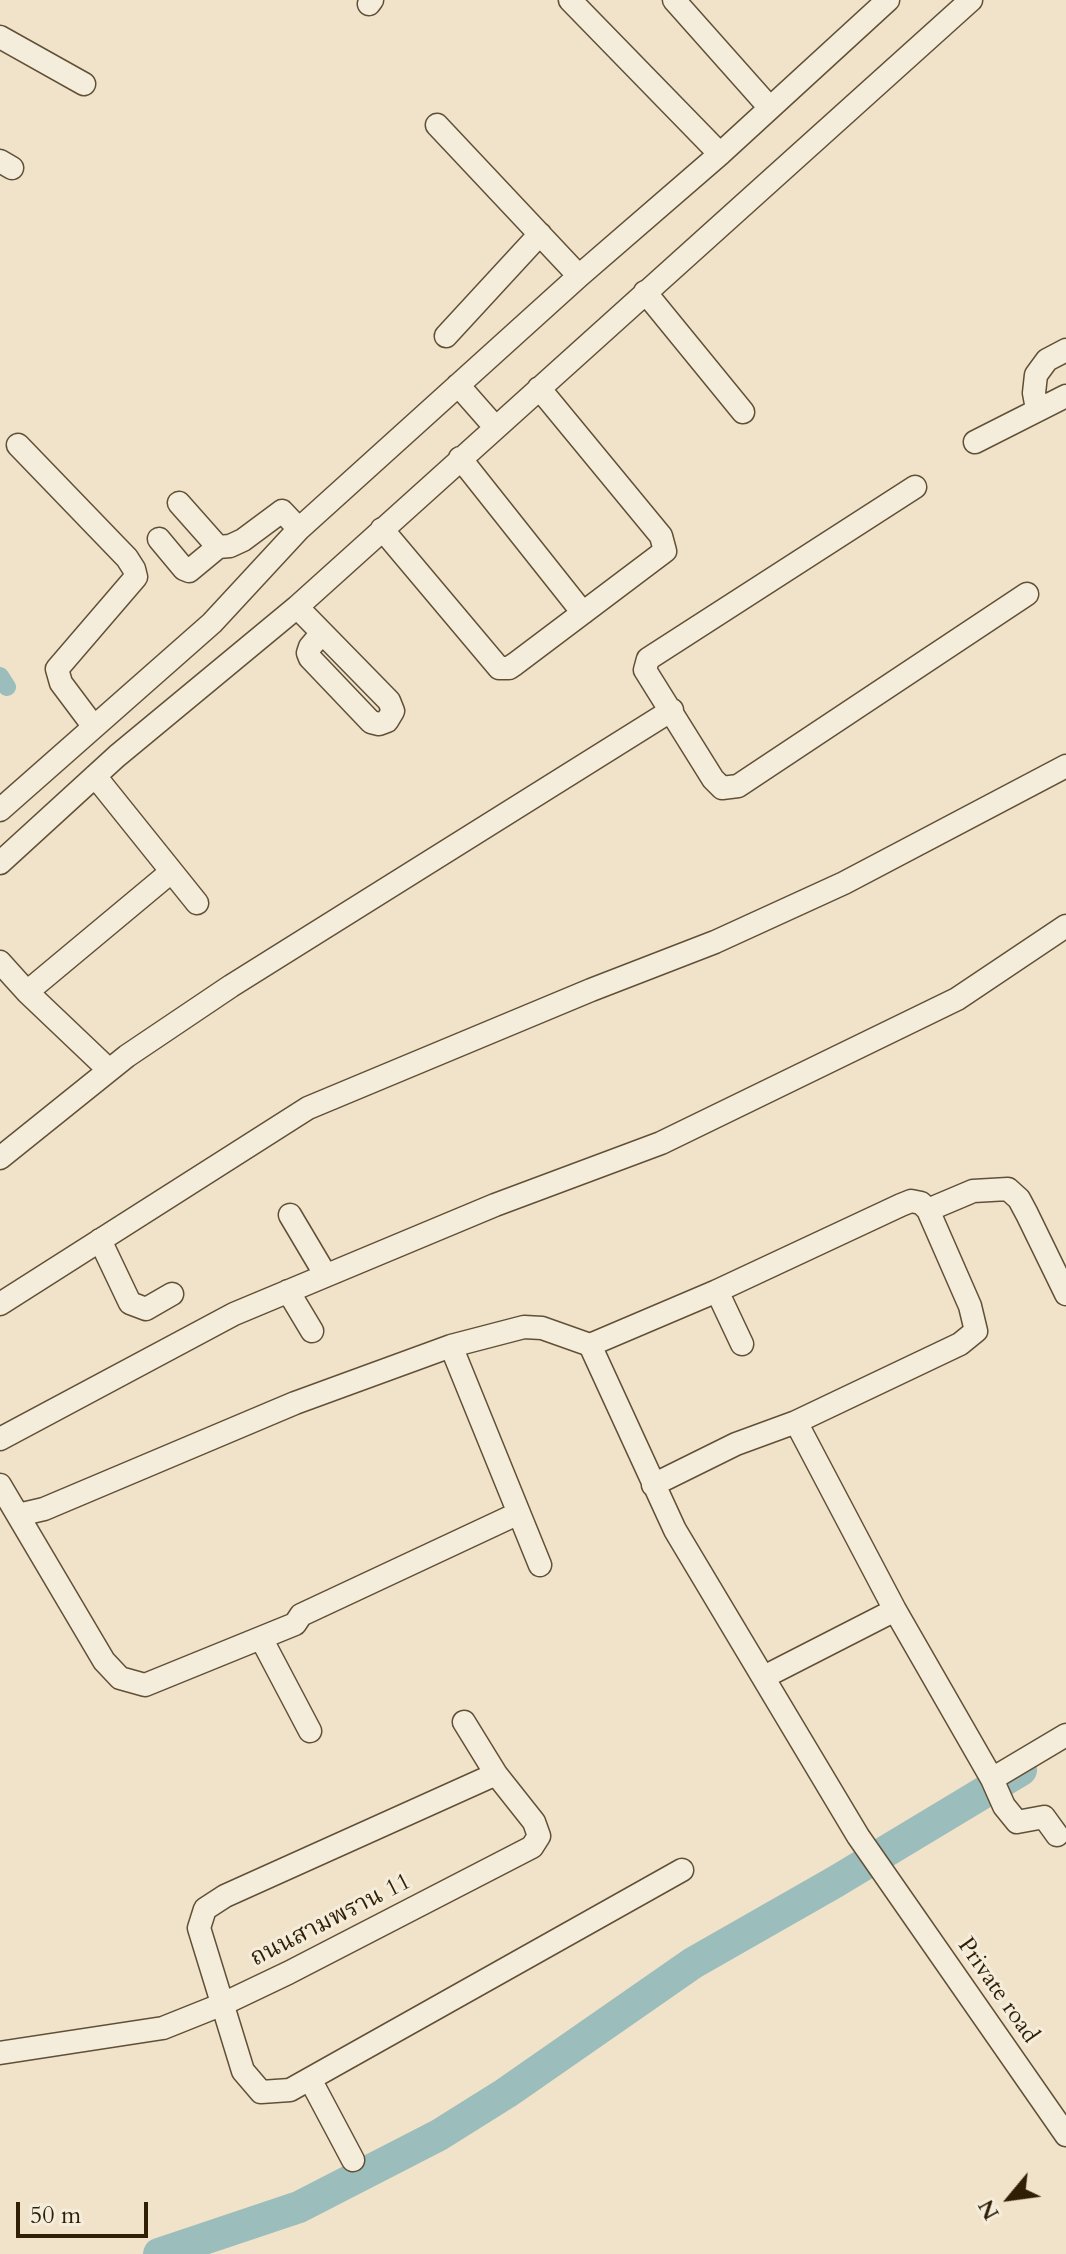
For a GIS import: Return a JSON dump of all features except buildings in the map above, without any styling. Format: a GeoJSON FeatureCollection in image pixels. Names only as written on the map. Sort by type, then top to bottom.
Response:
{"type":"FeatureCollection","features":[{"type":"Feature","properties":{"kind":"street"},"geometry":{"type":"LineString","coordinates":[[570,0],[720,154]]}},
{"type":"Feature","properties":{"kind":"street"},"geometry":{"type":"LineString","coordinates":[[674,0],[770,108]]}},
{"type":"Feature","properties":{"kind":"street"},"geometry":{"type":"LineString","coordinates":[[0,810],[212,623],[299,529],[888,0]]}},
{"type":"Feature","properties":{"kind":"street"},"geometry":{"type":"LineString","coordinates":[[0,863],[95,776],[297,607],[971,0]]}},
{"type":"Feature","properties":{"kind":"street"},"geometry":{"type":"LineString","coordinates":[[0,37],[84,84]]}},
{"type":"Feature","properties":{"kind":"street"},"geometry":{"type":"LineString","coordinates":[[437,125],[579,276]]}},
{"type":"Feature","properties":{"kind":"street"},"geometry":{"type":"LineString","coordinates":[[446,336],[540,234]]}},
{"type":"Feature","properties":{"kind":"street"},"geometry":{"type":"LineString","coordinates":[[645,292],[743,412]]}},
{"type":"Feature","properties":{"kind":"street"},"geometry":{"type":"LineString","coordinates":[[1037,409],[1034,393],[1036,375],[1047,360],[1066,350]]}},
{"type":"Feature","properties":{"kind":"street"},"geometry":{"type":"LineString","coordinates":[[458,385],[495,427]]}},
{"type":"Feature","properties":{"kind":"street"},"geometry":{"type":"LineString","coordinates":[[382,529],[499,668],[515,664],[665,551],[661,536],[539,388]]}},
{"type":"Feature","properties":{"kind":"street"},"geometry":{"type":"LineString","coordinates":[[975,442],[1066,396]]}},
{"type":"Feature","properties":{"kind":"street"},"geometry":{"type":"LineString","coordinates":[[18,445],[127,558],[134,569],[136,577],[57,669],[61,683],[94,727]]}},
{"type":"Feature","properties":{"kind":"street"},"geometry":{"type":"LineString","coordinates":[[460,458],[583,613]]}},
{"type":"Feature","properties":{"kind":"street"},"geometry":{"type":"LineString","coordinates":[[915,487],[648,659],[645,670],[713,779],[722,788],[738,786],[1027,594]]}},
{"type":"Feature","properties":{"kind":"street"},"geometry":{"type":"LineString","coordinates":[[179,503],[218,547]]}},
{"type":"Feature","properties":{"kind":"street"},"geometry":{"type":"LineString","coordinates":[[159,539],[189,571],[218,547],[243,540],[282,511],[299,529]]}},
{"type":"Feature","properties":{"kind":"street"},"geometry":{"type":"LineString","coordinates":[[297,607],[322,633]]}},
{"type":"Feature","properties":{"kind":"street"},"geometry":{"type":"LineString","coordinates":[[0,1158],[109,1070],[231,986],[672,710]]}},
{"type":"Feature","properties":{"kind":"street"},"geometry":{"type":"LineString","coordinates":[[0,1304],[308,1108],[715,942],[844,883],[1066,766]]}},
{"type":"Feature","properties":{"kind":"street"},"geometry":{"type":"LineString","coordinates":[[95,776],[197,903]]}},
{"type":"Feature","properties":{"kind":"street"},"geometry":{"type":"LineString","coordinates":[[27,992],[171,872]]}},
{"type":"Feature","properties":{"kind":"street"},"geometry":{"type":"LineString","coordinates":[[0,1439],[234,1314],[495,1205],[661,1143],[957,999],[1066,926]]}},
{"type":"Feature","properties":{"kind":"street"},"geometry":{"type":"LineString","coordinates":[[0,962],[109,1070]]}},
{"type":"Feature","properties":{"kind":"street"},"geometry":{"type":"LineString","coordinates":[[928,1210],[973,1191],[1008,1189],[1019,1199],[1066,1294]]}},
{"type":"Feature","properties":{"kind":"street"},"geometry":{"type":"LineString","coordinates":[[18,1515],[44,1509],[295,1403],[451,1346],[524,1327],[542,1328],[590,1345],[717,1291],[901,1205],[911,1201],[921,1203],[928,1210],[970,1306],[976,1331],[960,1344],[796,1422],[736,1444],[653,1485]]}},
{"type":"Feature","properties":{"kind":"street"},"geometry":{"type":"LineString","coordinates":[[290,1215],[325,1274]]}},
{"type":"Feature","properties":{"kind":"street"},"geometry":{"type":"LineString","coordinates":[[100,1240],[130,1303],[146,1309],[172,1294]]}},
{"type":"Feature","properties":{"kind":"street"},"geometry":{"type":"LineString","coordinates":[[288,1291],[312,1331]]}},
{"type":"Feature","properties":{"kind":"street"},"geometry":{"type":"LineString","coordinates":[[717,1291],[742,1344]]}},
{"type":"Feature","properties":{"kind":"street","name":"Private road"},"geometry":{"type":"LineString","coordinates":[[590,1345],[675,1530],[858,1836],[884,1878],[1066,2135]]}},
{"type":"Feature","properties":{"kind":"street"},"geometry":{"type":"LineString","coordinates":[[451,1346],[540,1565]]}},
{"type":"Feature","properties":{"kind":"street"},"geometry":{"type":"LineString","coordinates":[[796,1422],[895,1610],[1004,1806],[1013,1819],[1021,1823],[1044,1817],[1057,1835]]}},
{"type":"Feature","properties":{"kind":"street"},"geometry":{"type":"LineString","coordinates":[[0,1485],[104,1661],[120,1678],[145,1685],[295,1624],[301,1615],[519,1513]]}},
{"type":"Feature","properties":{"kind":"street"},"geometry":{"type":"LineString","coordinates":[[764,1677],[895,1610]]}},
{"type":"Feature","properties":{"kind":"street"},"geometry":{"type":"LineString","coordinates":[[261,1638],[310,1731]]}},
{"type":"Feature","properties":{"kind":"street","name":"ถนนสามพราน 11"},"geometry":{"type":"LineString","coordinates":[[0,2053],[163,2028],[288,1973],[532,1847],[539,1836],[534,1822],[496,1774],[464,1722]]}},
{"type":"Feature","properties":{"kind":"street"},"geometry":{"type":"LineString","coordinates":[[992,1781],[1066,1735]]}},
{"type":"Feature","properties":{"kind":"street"},"geometry":{"type":"LineString","coordinates":[[496,1774],[225,1896],[205,1909],[199,1928],[243,2071],[261,2092],[290,2090],[682,1870]]}},
{"type":"Feature","properties":{"kind":"street"},"geometry":{"type":"LineString","coordinates":[[310,2079],[353,2160]]}},
{"type":"Feature","properties":{"kind":"waterway"},"geometry":{"type":"LineString","coordinates":[[0,676],[7,687]]}},
{"type":"Feature","properties":{"kind":"waterway"},"geometry":{"type":"LineString","coordinates":[[159,2254],[299,2207],[439,2135],[506,2093],[693,1963],[1021,1770]]}}]}
